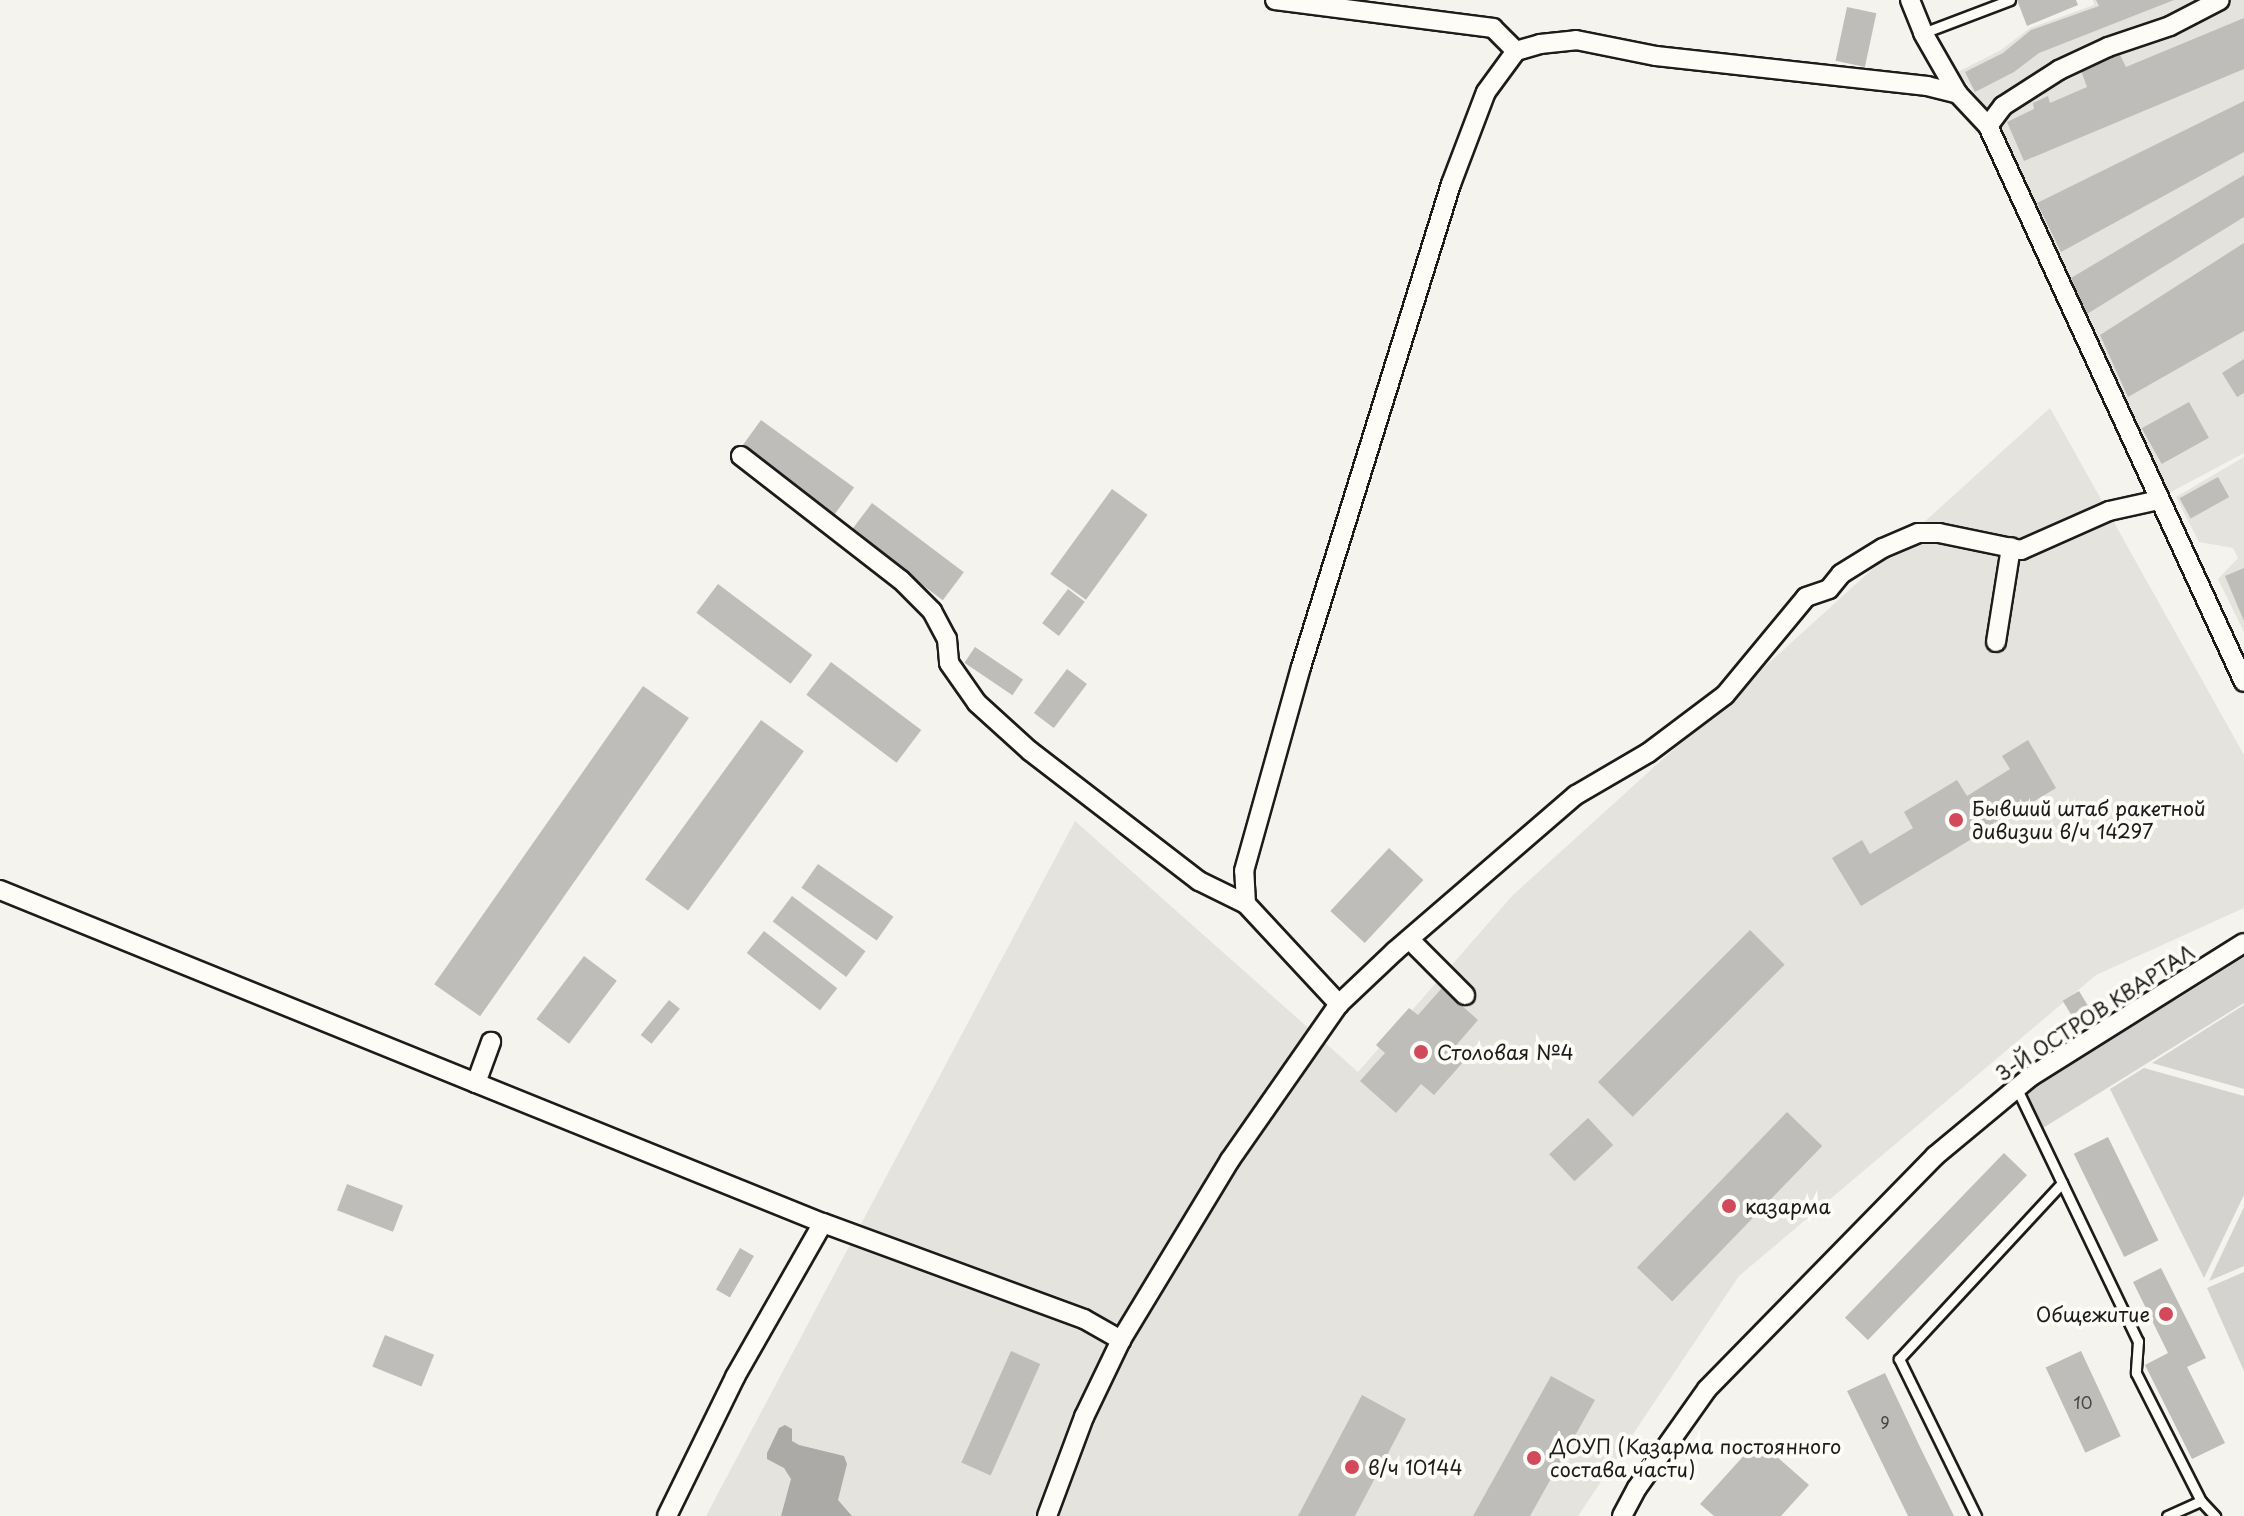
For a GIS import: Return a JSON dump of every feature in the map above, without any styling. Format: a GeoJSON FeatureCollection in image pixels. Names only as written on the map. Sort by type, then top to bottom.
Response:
{"type":"FeatureCollection","features":[{"type":"Feature","properties":{"kind":"street"},"geometry":{"type":"LineString","coordinates":[[1275,0],[1493,28],[1516,51]]}},
{"type":"Feature","properties":{"kind":"street"},"geometry":{"type":"LineString","coordinates":[[1910,0],[1923,33],[1958,94],[1988,126],[2244,682]]}},
{"type":"Feature","properties":{"kind":"street"},"geometry":{"type":"LineString","coordinates":[[1988,126],[2003,106],[2059,70],[2108,47],[2170,26],[2220,0]]}},
{"type":"Feature","properties":{"kind":"street"},"geometry":{"type":"LineString","coordinates":[[1246,904],[1244,871],[1306,653],[1425,265],[1486,92],[1516,51],[1576,40],[1656,56],[1927,86],[1958,94]]}},
{"type":"Feature","properties":{"kind":"street"},"geometry":{"type":"LineString","coordinates":[[741,456],[901,580],[932,611],[947,639],[949,663],[970,693],[1030,751],[1199,881],[1246,904],[1339,1004]]}},
{"type":"Feature","properties":{"kind":"street"},"geometry":{"type":"LineString","coordinates":[[1047,1516],[1084,1417],[1121,1340],[1235,1152],[1339,1004],[1576,795],[1648,753],[1725,695],[1806,597],[1829,589],[1841,574],[1883,548],[1918,533],[1939,533],[2021,550],[2109,511],[2159,500]]}},
{"type":"Feature","properties":{"kind":"street"},"geometry":{"type":"LineString","coordinates":[[1996,642],[2011,547]]}},
{"type":"Feature","properties":{"kind":"street"},"geometry":{"type":"LineString","coordinates":[[0,890],[823,1223],[1084,1319],[1121,1340]]}},
{"type":"Feature","properties":{"kind":"street"},"geometry":{"type":"LineString","coordinates":[[1410,940],[1465,995]]}},
{"type":"Feature","properties":{"kind":"street","name":"3-Й ОСТРОВ КВАРТАЛ"},"geometry":{"type":"LineString","coordinates":[[1622,1516],[1637,1488],[1707,1389],[1935,1156],[2017,1089],[2244,943]]}},
{"type":"Feature","properties":{"kind":"street"},"geometry":{"type":"LineString","coordinates":[[476,1083],[491,1042]]}},
{"type":"Feature","properties":{"kind":"street"},"geometry":{"type":"LineString","coordinates":[[667,1516],[735,1377],[823,1223]]}},
{"type":"Feature","properties":{"kind":"lane"},"geometry":{"type":"LineString","coordinates":[[1923,33],[2010,0]]}},
{"type":"Feature","properties":{"kind":"lane"},"geometry":{"type":"LineString","coordinates":[[2017,1089],[2138,1341],[2136,1373],[2201,1501],[2215,1516]]}},
{"type":"Feature","properties":{"kind":"lane"},"geometry":{"type":"LineString","coordinates":[[1976,1516],[1899,1359],[2062,1183]]}},
{"type":"Feature","properties":{"kind":"lane"},"geometry":{"type":"LineString","coordinates":[[2167,1516],[2201,1501]]}},
{"type":"Feature","properties":{"kind":"shaded area"},"geometry":{"type":"Polygon","coordinates":[[[2093,0],[2244,0],[2244,453],[2169,493],[1986,108],[1958,72],[2001,50],[2030,28],[2094,5],[2093,0]]]}},
{"type":"Feature","properties":{"kind":"shaded area"},"geometry":{"type":"Polygon","coordinates":[[[2050,408],[2244,755],[2244,908],[2096,975],[1739,1276],[1578,1516],[706,1516],[1075,821],[1358,1072],[1513,895],[2050,408]]]}},
{"type":"Feature","properties":{"kind":"shaded area"},"geometry":{"type":"Polygon","coordinates":[[[2244,457],[2244,632],[2218,579],[2238,558],[2233,548],[2199,542],[2176,497],[2244,457]]]}},
{"type":"Feature","properties":{"kind":"shaded area"},"geometry":{"type":"Polygon","coordinates":[[[2244,957],[2244,1003],[2043,1128],[2026,1096],[2082,1044],[2179,998],[2244,957]]]}},
{"type":"Feature","properties":{"kind":"shaded area"},"geometry":{"type":"Polygon","coordinates":[[[2244,1005],[2244,1089],[2152,1063],[2244,1005]]]}},
{"type":"Feature","properties":{"kind":"shaded area"},"geometry":{"type":"Polygon","coordinates":[[[2144,1068],[2244,1096],[2244,1195],[2204,1278],[2110,1089],[2144,1068]]]}},
{"type":"Feature","properties":{"kind":"shaded area"},"geometry":{"type":"Polygon","coordinates":[[[2244,1207],[2244,1266],[2209,1281],[2244,1207]]]}},
{"type":"Feature","properties":{"kind":"shaded area"},"geometry":{"type":"Polygon","coordinates":[[[2244,1272],[2244,1371],[2207,1288],[2244,1272]]]}},
{"type":"Feature","properties":{"kind":"shaded area"},"geometry":{"type":"Polygon","coordinates":[[[785,1425],[792,1429],[792,1441],[799,1445],[844,1456],[847,1464],[838,1500],[852,1516],[781,1516],[791,1479],[784,1468],[767,1459],[767,1453],[779,1428],[785,1425]]]}},
{"type":"Feature","properties":{"kind":"building"},"geometry":{"type":"Polygon","coordinates":[[[2017,0],[2076,0],[2078,5],[2027,26],[2017,0]]]}},
{"type":"Feature","properties":{"kind":"building"},"geometry":{"type":"Polygon","coordinates":[[[2096,0],[2174,0],[2039,53],[2014,72],[1975,92],[1965,72],[2003,53],[2031,30],[2099,6],[2096,0]]]}},
{"type":"Feature","properties":{"kind":"building"},"geometry":{"type":"Polygon","coordinates":[[[1847,7],[1876,13],[1865,67],[1836,61],[1847,7]]]}},
{"type":"Feature","properties":{"kind":"building"},"geometry":{"type":"Polygon","coordinates":[[[2244,18],[2244,69],[2024,161],[2007,122],[2034,109],[2033,103],[2048,96],[2050,103],[2087,87],[2080,68],[2119,53],[2126,67],[2244,18]]]}},
{"type":"Feature","properties":{"kind":"building"},"geometry":{"type":"Polygon","coordinates":[[[2244,101],[2244,152],[2061,252],[2037,203],[2244,101]]]}},
{"type":"Feature","properties":{"kind":"building"},"geometry":{"type":"Polygon","coordinates":[[[2244,175],[2244,217],[2087,314],[2071,278],[2244,175]]]}},
{"type":"Feature","properties":{"kind":"building"},"geometry":{"type":"Polygon","coordinates":[[[2244,243],[2244,331],[2128,397],[2100,335],[2244,243]]]}},
{"type":"Feature","properties":{"kind":"building"},"geometry":{"type":"Polygon","coordinates":[[[2244,359],[2244,393],[2237,397],[2222,373],[2244,359]]]}},
{"type":"Feature","properties":{"kind":"building"},"geometry":{"type":"Polygon","coordinates":[[[2189,402],[2209,438],[2162,464],[2142,428],[2189,402]]]}},
{"type":"Feature","properties":{"kind":"building"},"geometry":{"type":"Polygon","coordinates":[[[761,420],[854,488],[835,514],[742,447],[761,420]]]}},
{"type":"Feature","properties":{"kind":"building"},"geometry":{"type":"Polygon","coordinates":[[[2218,477],[2229,497],[2191,518],[2180,498],[2218,477]]]}},
{"type":"Feature","properties":{"kind":"building"},"geometry":{"type":"Polygon","coordinates":[[[1112,489],[1148,515],[1086,600],[1050,574],[1112,489]]]}},
{"type":"Feature","properties":{"kind":"building"},"geometry":{"type":"Polygon","coordinates":[[[872,503],[964,572],[943,600],[851,531],[872,503]]]}},
{"type":"Feature","properties":{"kind":"building"},"geometry":{"type":"Polygon","coordinates":[[[2244,568],[2244,621],[2225,576],[2244,568]]]}},
{"type":"Feature","properties":{"kind":"building"},"geometry":{"type":"Polygon","coordinates":[[[718,584],[812,655],[791,684],[696,613],[718,584]]]}},
{"type":"Feature","properties":{"kind":"building"},"geometry":{"type":"Polygon","coordinates":[[[1068,589],[1085,602],[1059,636],[1042,623],[1068,589]]]}},
{"type":"Feature","properties":{"kind":"building"},"geometry":{"type":"Polygon","coordinates":[[[975,647],[1023,679],[1012,695],[964,663],[975,647]]]}},
{"type":"Feature","properties":{"kind":"building"},"geometry":{"type":"Polygon","coordinates":[[[831,662],[921,730],[897,763],[806,695],[831,662]]]}},
{"type":"Feature","properties":{"kind":"building"},"geometry":{"type":"Polygon","coordinates":[[[1067,669],[1087,684],[1054,728],[1034,713],[1067,669]]]}},
{"type":"Feature","properties":{"kind":"building"},"geometry":{"type":"Polygon","coordinates":[[[643,686],[689,718],[480,1016],[434,984],[643,686]]]}},
{"type":"Feature","properties":{"kind":"building"},"geometry":{"type":"Polygon","coordinates":[[[761,720],[804,751],[688,911],[645,879],[761,720]]]}},
{"type":"Feature","properties":{"kind":"building","name":"Бывший штаб ракетной дивизии в/ч 14297"},"geometry":{"type":"Polygon","coordinates":[[[2028,740],[2056,788],[1861,906],[1832,858],[1862,840],[1870,854],[1913,828],[1904,812],[1957,780],[1967,796],[2010,769],[2002,756],[2028,740]]]}},
{"type":"Feature","properties":{"kind":"building"},"geometry":{"type":"Polygon","coordinates":[[[1389,848],[1423,880],[1365,943],[1330,911],[1389,848]]]}},
{"type":"Feature","properties":{"kind":"building"},"geometry":{"type":"Polygon","coordinates":[[[818,864],[893,917],[877,941],[801,888],[818,864]]]}},
{"type":"Feature","properties":{"kind":"building"},"geometry":{"type":"Polygon","coordinates":[[[792,896],[865,951],[846,977],[773,922],[792,896]]]}},
{"type":"Feature","properties":{"kind":"building"},"geometry":{"type":"Polygon","coordinates":[[[1750,930],[1785,965],[1633,1117],[1598,1082],[1750,930]]]}},
{"type":"Feature","properties":{"kind":"building"},"geometry":{"type":"Polygon","coordinates":[[[764,931],[837,988],[820,1010],[747,953],[764,931]]]}},
{"type":"Feature","properties":{"kind":"building"},"geometry":{"type":"Polygon","coordinates":[[[584,956],[617,981],[569,1044],[536,1019],[584,956]]]}},
{"type":"Feature","properties":{"kind":"building"},"geometry":{"type":"Polygon","coordinates":[[[1442,988],[1478,1020],[1452,1050],[1464,1061],[1434,1095],[1421,1084],[1396,1113],[1360,1081],[1385,1053],[1376,1045],[1409,1008],[1418,1015],[1442,988]]]}},
{"type":"Feature","properties":{"kind":"building"},"geometry":{"type":"Polygon","coordinates":[[[2079,991],[2088,1006],[2071,1015],[2063,1001],[2079,991]]]}},
{"type":"Feature","properties":{"kind":"building"},"geometry":{"type":"Polygon","coordinates":[[[669,1000],[680,1009],[652,1044],[641,1035],[669,1000]]]}},
{"type":"Feature","properties":{"kind":"building","name":"казарма"},"geometry":{"type":"Polygon","coordinates":[[[1787,1112],[1822,1146],[1672,1301],[1637,1267],[1787,1112]]]}},
{"type":"Feature","properties":{"kind":"building"},"geometry":{"type":"Polygon","coordinates":[[[1588,1118],[1613,1145],[1574,1181],[1549,1154],[1588,1118]]]}},
{"type":"Feature","properties":{"kind":"building"},"geometry":{"type":"Polygon","coordinates":[[[2108,1137],[2158,1240],[2124,1257],[2074,1154],[2108,1137]]]}},
{"type":"Feature","properties":{"kind":"building"},"geometry":{"type":"Polygon","coordinates":[[[2004,1153],[2027,1175],[1868,1340],[1845,1318],[2004,1153]]]}},
{"type":"Feature","properties":{"kind":"building"},"geometry":{"type":"Polygon","coordinates":[[[347,1184],[403,1206],[393,1232],[337,1210],[347,1184]]]}},
{"type":"Feature","properties":{"kind":"building"},"geometry":{"type":"Polygon","coordinates":[[[740,1248],[754,1256],[730,1298],[716,1290],[740,1248]]]}},
{"type":"Feature","properties":{"kind":"building"},"geometry":{"type":"Polygon","coordinates":[[[2161,1268],[2206,1358],[2187,1367],[2225,1443],[2192,1459],[2145,1365],[2168,1353],[2133,1282],[2161,1268]]]}},
{"type":"Feature","properties":{"kind":"building"},"geometry":{"type":"Polygon","coordinates":[[[385,1335],[434,1355],[421,1386],[372,1367],[385,1335]]]}},
{"type":"Feature","properties":{"kind":"building"},"geometry":{"type":"Polygon","coordinates":[[[1011,1351],[1040,1364],[991,1475],[961,1462],[1011,1351]]]}},
{"type":"Feature","properties":{"kind":"building"},"geometry":{"type":"Polygon","coordinates":[[[2081,1351],[2121,1436],[2085,1453],[2046,1367],[2081,1351]]]}},
{"type":"Feature","properties":{"kind":"building"},"geometry":{"type":"Polygon","coordinates":[[[1885,1373],[1954,1516],[1908,1516],[1847,1391],[1885,1373]]]}},
{"type":"Feature","properties":{"kind":"building","name":"ДОУП (Казарма постоянного состава части)"},"geometry":{"type":"Polygon","coordinates":[[[1551,1376],[1595,1400],[1530,1516],[1473,1516],[1551,1376]]]}},
{"type":"Feature","properties":{"kind":"building","name":"в/ч 10144"},"geometry":{"type":"Polygon","coordinates":[[[1362,1395],[1406,1419],[1355,1516],[1298,1516],[1362,1395]]]}},
{"type":"Feature","properties":{"kind":"building"},"geometry":{"type":"Polygon","coordinates":[[[1758,1440],[1809,1485],[1781,1516],[1714,1516],[1700,1504],[1758,1440]]]}},
{"type":"Feature","properties":{"kind":"place","name":"Бывший штаб ракетной дивизии в/ч 14297"},"geometry":{"type":"Point","coordinates":[1956,820]}},
{"type":"Feature","properties":{"kind":"place","name":"Столовая №4"},"geometry":{"type":"Point","coordinates":[1421,1052]}},
{"type":"Feature","properties":{"kind":"place","name":"казарма"},"geometry":{"type":"Point","coordinates":[1729,1206]}},
{"type":"Feature","properties":{"kind":"place","name":"Общежитие"},"geometry":{"type":"Point","coordinates":[2166,1314]}},
{"type":"Feature","properties":{"kind":"place","name":"ДОУП (Казарма постоянного состава части)"},"geometry":{"type":"Point","coordinates":[1534,1458]}},
{"type":"Feature","properties":{"kind":"place","name":"в/ч 10144"},"geometry":{"type":"Point","coordinates":[1352,1467]}}]}
